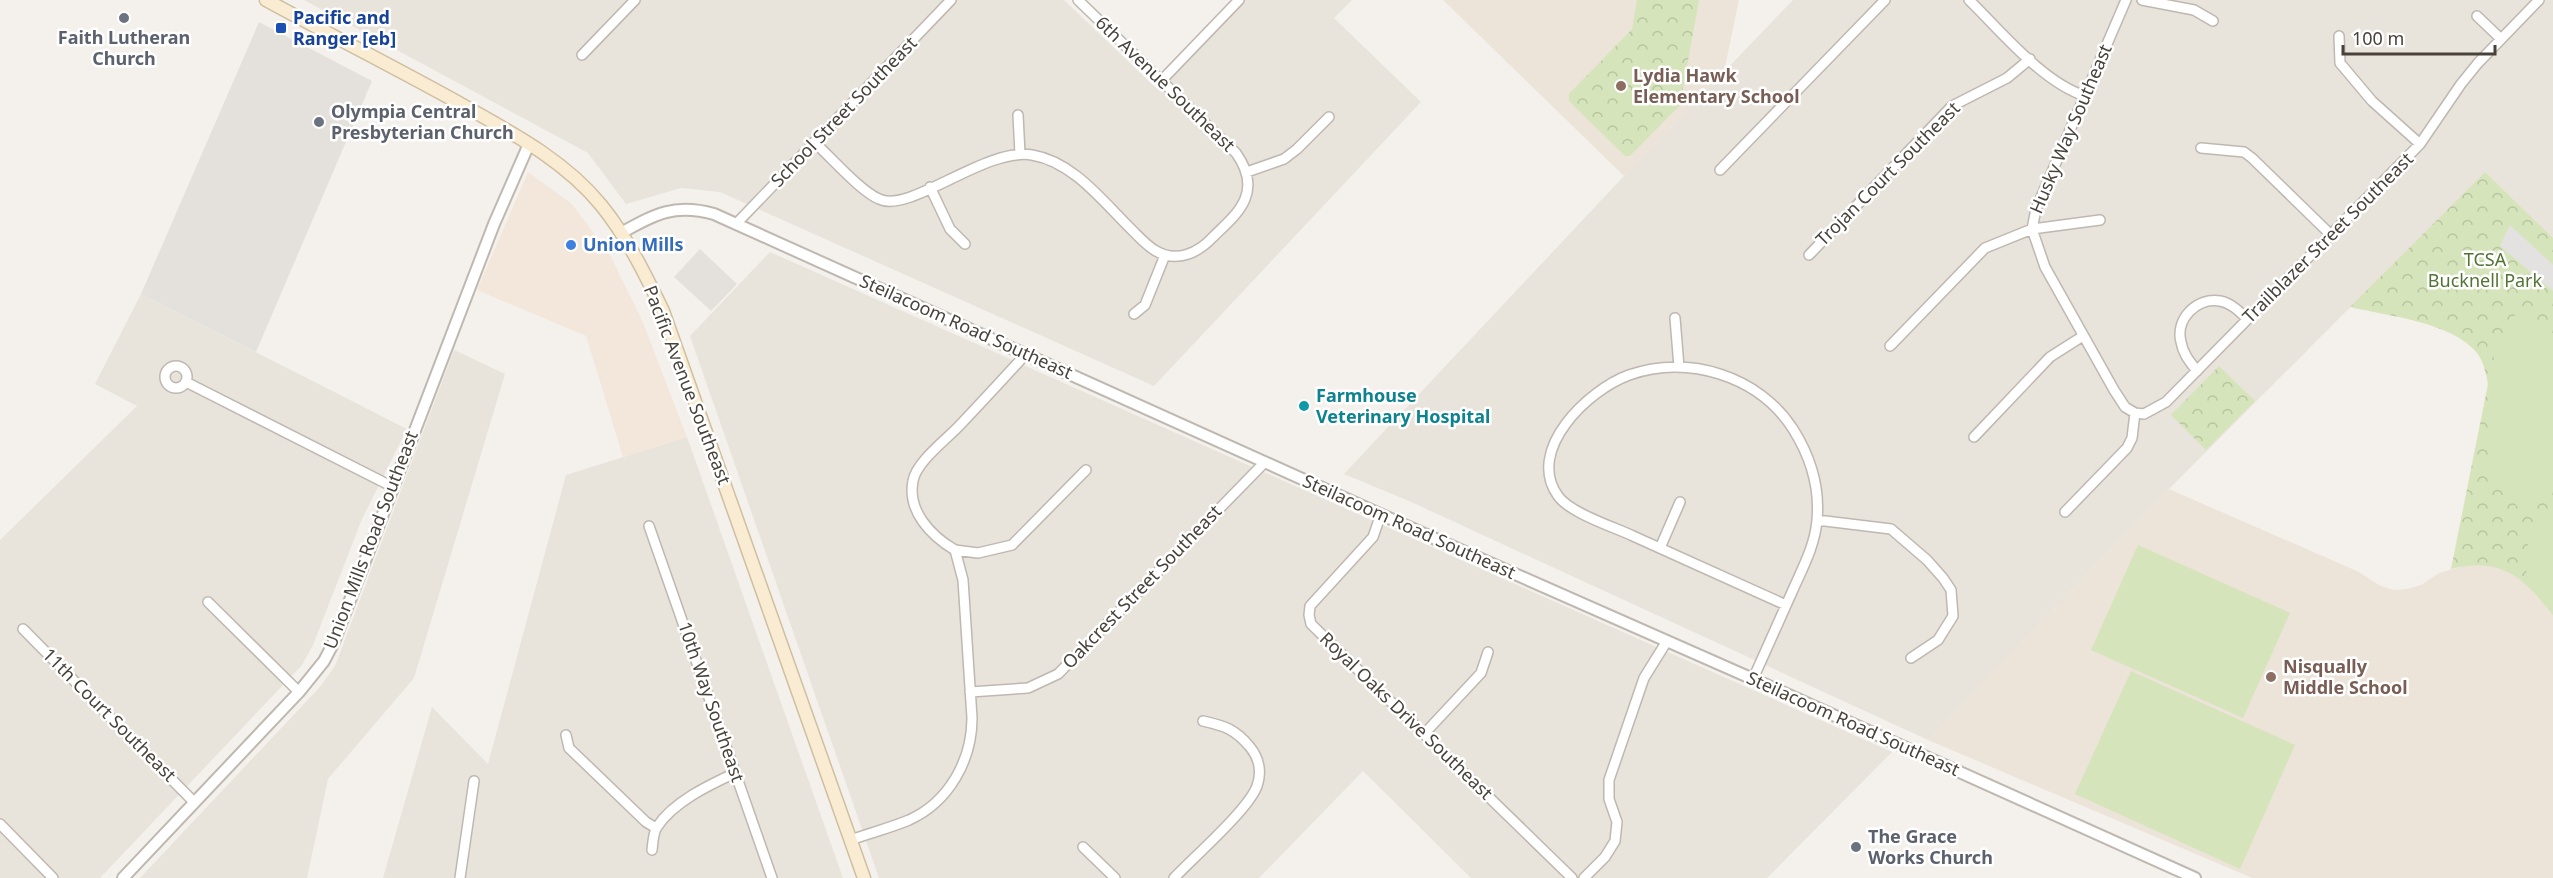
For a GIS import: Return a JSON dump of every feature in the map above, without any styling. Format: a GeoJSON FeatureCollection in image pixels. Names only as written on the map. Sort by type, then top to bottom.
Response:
{"type":"FeatureCollection","features":[{"type":"Feature","properties":{"kind":"main road","name":"Pacific Avenue Southeast"},"geometry":{"type":"LineString","coordinates":[[266,0],[421,82],[556,162],[583,186],[621,233],[663,311],[864,878]]}},
{"type":"Feature","properties":{"kind":"street"},"geometry":{"type":"LineString","coordinates":[[582,55],[635,0]]}},
{"type":"Feature","properties":{"kind":"street","name":"School Street Southeast"},"geometry":{"type":"LineString","coordinates":[[736,224],[951,0]]}},
{"type":"Feature","properties":{"kind":"street","name":"6th Avenue Southeast"},"geometry":{"type":"LineString","coordinates":[[1078,0],[1236,153],[1247,172]]}},
{"type":"Feature","properties":{"kind":"street"},"geometry":{"type":"LineString","coordinates":[[1161,81],[1239,0]]}},
{"type":"Feature","properties":{"kind":"street"},"geometry":{"type":"LineString","coordinates":[[1720,170],[1885,0]]}},
{"type":"Feature","properties":{"kind":"street"},"geometry":{"type":"LineString","coordinates":[[1969,0],[2058,84],[2085,96]]}},
{"type":"Feature","properties":{"kind":"street","name":"Husky Way Southeast"},"geometry":{"type":"LineString","coordinates":[[2126,0],[2036,208],[2032,229],[2045,267],[2083,336],[2125,407],[2135,413]]}},
{"type":"Feature","properties":{"kind":"street"},"geometry":{"type":"LineString","coordinates":[[2142,0],[2194,10],[2214,21]]}},
{"type":"Feature","properties":{"kind":"street","name":"Trailblazer Street Southeast"},"geometry":{"type":"LineString","coordinates":[[2135,413],[2144,414],[2156,409],[2197,371],[2331,235],[2420,144],[2460,84],[2539,0]]}},
{"type":"Feature","properties":{"kind":"street"},"geometry":{"type":"LineString","coordinates":[[2477,16],[2501,39]]}},
{"type":"Feature","properties":{"kind":"street"},"geometry":{"type":"LineString","coordinates":[[2339,36],[2340,63],[2372,101],[2420,144]]}},
{"type":"Feature","properties":{"kind":"street","name":"Trojan Court Southeast"},"geometry":{"type":"LineString","coordinates":[[1809,255],[1952,106],[2007,78],[2030,59]]}},
{"type":"Feature","properties":{"kind":"street"},"geometry":{"type":"LineString","coordinates":[[1018,115],[1020,154]]}},
{"type":"Feature","properties":{"kind":"street"},"geometry":{"type":"LineString","coordinates":[[814,142],[878,199],[896,202],[994,158],[1020,154],[1050,159],[1069,170],[1147,245],[1166,255],[1186,255],[1205,246],[1243,203],[1248,183],[1247,172],[1284,159],[1298,149],[1329,117]]}},
{"type":"Feature","properties":{"kind":"street","name":"Union Mills Road Southeast"},"geometry":{"type":"LineString","coordinates":[[123,878],[299,692],[324,661],[334,642],[494,224],[528,144]]}},
{"type":"Feature","properties":{"kind":"street"},"geometry":{"type":"LineString","coordinates":[[2201,148],[2244,152],[2331,235]]}},
{"type":"Feature","properties":{"kind":"street"},"geometry":{"type":"LineString","coordinates":[[930,187],[950,229],[965,244]]}},
{"type":"Feature","properties":{"kind":"street","name":"Steilacoom Road Southeast"},"geometry":{"type":"LineString","coordinates":[[621,233],[654,216],[681,208],[714,214],[2195,878]]}},
{"type":"Feature","properties":{"kind":"street"},"geometry":{"type":"LineString","coordinates":[[1890,346],[1985,248],[2032,229],[2100,220]]}},
{"type":"Feature","properties":{"kind":"street"},"geometry":{"type":"LineString","coordinates":[[1134,314],[1145,305],[1166,255]]}},
{"type":"Feature","properties":{"kind":"street"},"geometry":{"type":"LineString","coordinates":[[2197,371],[2184,353],[2180,340],[2180,331],[2188,313],[2201,303],[2221,302],[2234,307],[2247,319]]}},
{"type":"Feature","properties":{"kind":"street"},"geometry":{"type":"LineString","coordinates":[[1675,318],[1679,368]]}},
{"type":"Feature","properties":{"kind":"street"},"geometry":{"type":"LineString","coordinates":[[1974,436],[2050,357],[2083,336]]}},
{"type":"Feature","properties":{"kind":"street"},"geometry":{"type":"LineString","coordinates":[[1026,354],[932,452],[913,478],[912,494],[926,528],[955,550],[978,553],[1012,545],[1086,470]]}},
{"type":"Feature","properties":{"kind":"street"},"geometry":{"type":"LineString","coordinates":[[1754,679],[1814,541],[1818,498],[1809,464],[1797,437],[1773,406],[1741,382],[1724,375],[1679,368],[1651,370],[1611,384],[1571,418],[1558,435],[1550,453],[1549,472],[1552,485],[1559,498],[1576,509],[1786,605]]}},
{"type":"Feature","properties":{"kind":"street"},"geometry":{"type":"LineString","coordinates":[[186,382],[393,488]]}},
{"type":"Feature","properties":{"kind":"street"},"geometry":{"type":"LineString","coordinates":[[2065,512],[2127,448],[2132,438],[2135,413]]}},
{"type":"Feature","properties":{"kind":"street","name":"Oakcrest Street Southeast"},"geometry":{"type":"LineString","coordinates":[[970,692],[1028,688],[1058,674],[1265,462]]}},
{"type":"Feature","properties":{"kind":"street"},"geometry":{"type":"LineString","coordinates":[[1660,548],[1680,502]]}},
{"type":"Feature","properties":{"kind":"street","name":"Royal Oaks Drive Southeast"},"geometry":{"type":"LineString","coordinates":[[1381,514],[1373,537],[1310,606],[1311,624],[1572,878]]}},
{"type":"Feature","properties":{"kind":"street"},"geometry":{"type":"LineString","coordinates":[[1817,520],[1884,528],[1900,535],[1943,578],[1951,590],[1953,616],[1938,640],[1911,658]]}},
{"type":"Feature","properties":{"kind":"street","name":"10th Way Southeast"},"geometry":{"type":"LineString","coordinates":[[650,526],[772,878]]}},
{"type":"Feature","properties":{"kind":"street"},"geometry":{"type":"LineString","coordinates":[[850,840],[916,816],[936,800],[954,780],[970,748],[972,727],[963,580],[955,550]]}},
{"type":"Feature","properties":{"kind":"street"},"geometry":{"type":"LineString","coordinates":[[208,602],[299,692]]}},
{"type":"Feature","properties":{"kind":"street","name":"11th Court Southeast"},"geometry":{"type":"LineString","coordinates":[[23,629],[194,802]]}},
{"type":"Feature","properties":{"kind":"street"},"geometry":{"type":"LineString","coordinates":[[1584,878],[1605,857],[1615,841],[1617,822],[1609,799],[1609,780],[1644,678],[1667,640]]}},
{"type":"Feature","properties":{"kind":"street"},"geometry":{"type":"LineString","coordinates":[[1424,734],[1481,672],[1488,652]]}},
{"type":"Feature","properties":{"kind":"street"},"geometry":{"type":"LineString","coordinates":[[1174,878],[1248,802],[1259,779],[1258,761],[1248,744],[1225,726],[1203,721]]}},
{"type":"Feature","properties":{"kind":"street"},"geometry":{"type":"LineString","coordinates":[[566,735],[568,748],[646,822],[656,828]]}},
{"type":"Feature","properties":{"kind":"street"},"geometry":{"type":"LineString","coordinates":[[652,850],[656,828],[703,788],[735,773]]}},
{"type":"Feature","properties":{"kind":"street"},"geometry":{"type":"LineString","coordinates":[[460,878],[474,781]]}},
{"type":"Feature","properties":{"kind":"street"},"geometry":{"type":"LineString","coordinates":[[0,824],[53,878]]}},
{"type":"Feature","properties":{"kind":"street"},"geometry":{"type":"LineString","coordinates":[[1083,848],[1115,878]]}},
{"type":"Feature","properties":{"kind":"shaded area"},"geometry":{"type":"Polygon","coordinates":[[[304,0],[1064,0],[1156,88],[1242,0],[1352,0],[1334,18],[1421,102],[1154,386],[720,192],[681,188],[626,204],[588,153],[304,0]]]}},
{"type":"Feature","properties":{"kind":"shaded area","name":"Lydia Hawk Elementary School"},"geometry":{"type":"Polygon","coordinates":[[[1443,0],[1739,0],[1724,72],[1624,176],[1443,0]]]}},
{"type":"Feature","properties":{"kind":"shaded area"},"geometry":{"type":"Polygon","coordinates":[[[1793,0],[2553,0],[2553,238],[2485,172],[2169,489],[1928,740],[1409,501],[1344,474],[1793,0]]]}},
{"type":"Feature","properties":{"kind":"shaded area"},"geometry":{"type":"Polygon","coordinates":[[[259,22],[372,81],[256,352],[141,294],[259,22]]]}},
{"type":"Feature","properties":{"kind":"shaded area"},"geometry":{"type":"Polygon","coordinates":[[[528,172],[572,204],[610,255],[642,320],[687,437],[623,457],[586,336],[477,290],[528,172]]]}},
{"type":"Feature","properties":{"kind":"shaded area"},"geometry":{"type":"Polygon","coordinates":[[[2510,225],[2553,265],[2553,291],[2500,246],[2510,225]]]}},
{"type":"Feature","properties":{"kind":"shaded area"},"geometry":{"type":"Polygon","coordinates":[[[700,249],[737,284],[711,311],[674,277],[700,249]]]}},
{"type":"Feature","properties":{"kind":"shaded area"},"geometry":{"type":"Polygon","coordinates":[[[770,252],[1892,752],[1767,878],[1471,878],[1363,771],[1259,878],[879,878],[690,336],[770,252]]]}},
{"type":"Feature","properties":{"kind":"shaded area"},"geometry":{"type":"Polygon","coordinates":[[[141,294],[407,429],[362,519],[313,645],[302,665],[100,878],[0,878],[0,540],[137,406],[95,384],[141,294]]]}},
{"type":"Feature","properties":{"kind":"shaded area"},"geometry":{"type":"Polygon","coordinates":[[[454,350],[505,374],[414,678],[328,779],[307,878],[140,878],[319,688],[335,666],[454,350]]]}},
{"type":"Feature","properties":{"kind":"shaded area"},"geometry":{"type":"Polygon","coordinates":[[[687,437],[843,878],[383,878],[432,707],[488,764],[566,475],[687,437]]]}},
{"type":"Feature","properties":{"kind":"shaded area","name":"Nisqually Middle School"},"geometry":{"type":"Polygon","coordinates":[[[2169,489],[2359,572],[2379,585],[2393,590],[2421,585],[2439,573],[2471,564],[2497,566],[2517,577],[2533,590],[2553,615],[2553,878],[2252,878],[1928,740],[2169,489]]]}},
{"type":"Feature","properties":{"kind":"green space"},"geometry":{"type":"Polygon","coordinates":[[[1637,0],[1699,0],[1680,105],[1630,156],[1625,156],[1569,101],[1569,94],[1632,29],[1637,0]]]}},
{"type":"Feature","properties":{"kind":"green space","name":"TCSA Bucknell Park"},"geometry":{"type":"Polygon","coordinates":[[[2485,172],[2553,238],[2553,615],[2532,590],[2510,573],[2484,566],[2451,569],[2488,384],[2477,353],[2466,342],[2436,327],[2350,307],[2485,172]]]}},
{"type":"Feature","properties":{"kind":"green space"},"geometry":{"type":"Polygon","coordinates":[[[2520,305],[2553,336],[2553,485],[2525,517],[2491,472],[2490,412],[2494,355],[2520,305]]]}},
{"type":"Feature","properties":{"kind":"green space"},"geometry":{"type":"Polygon","coordinates":[[[2219,366],[2255,401],[2206,450],[2171,415],[2219,366]]]}},
{"type":"Feature","properties":{"kind":"green space"},"geometry":{"type":"Polygon","coordinates":[[[2542,512],[2553,519],[2553,615],[2526,584],[2528,538],[2542,512]]]}},
{"type":"Feature","properties":{"kind":"green space"},"geometry":{"type":"Polygon","coordinates":[[[2138,545],[2290,613],[2243,718],[2091,650],[2138,545]]]}},
{"type":"Feature","properties":{"kind":"green space"},"geometry":{"type":"Polygon","coordinates":[[[2131,671],[2295,745],[2240,869],[2075,794],[2131,671]]]}},
{"type":"Feature","properties":{"kind":"place","name":"Faith Lutheran Church"},"geometry":{"type":"Point","coordinates":[124,18]}},
{"type":"Feature","properties":{"kind":"place","name":"Pacific and Ranger [eb]"},"geometry":{"type":"Point","coordinates":[281,28]}},
{"type":"Feature","properties":{"kind":"place","name":"Lydia Hawk Elementary School"},"geometry":{"type":"Point","coordinates":[1621,86]}},
{"type":"Feature","properties":{"kind":"place","name":"Olympia Central Presbyterian Church"},"geometry":{"type":"Point","coordinates":[319,122]}},
{"type":"Feature","properties":{"kind":"place","name":"Union Mills"},"geometry":{"type":"Point","coordinates":[571,245]}},
{"type":"Feature","properties":{"kind":"place","name":"Farmhouse Veterinary Hospital"},"geometry":{"type":"Point","coordinates":[1304,406]}},
{"type":"Feature","properties":{"kind":"place","name":"Nisqually Middle School"},"geometry":{"type":"Point","coordinates":[2271,677]}},
{"type":"Feature","properties":{"kind":"place","name":"The Grace Works Church"},"geometry":{"type":"Point","coordinates":[1856,847]}}]}
